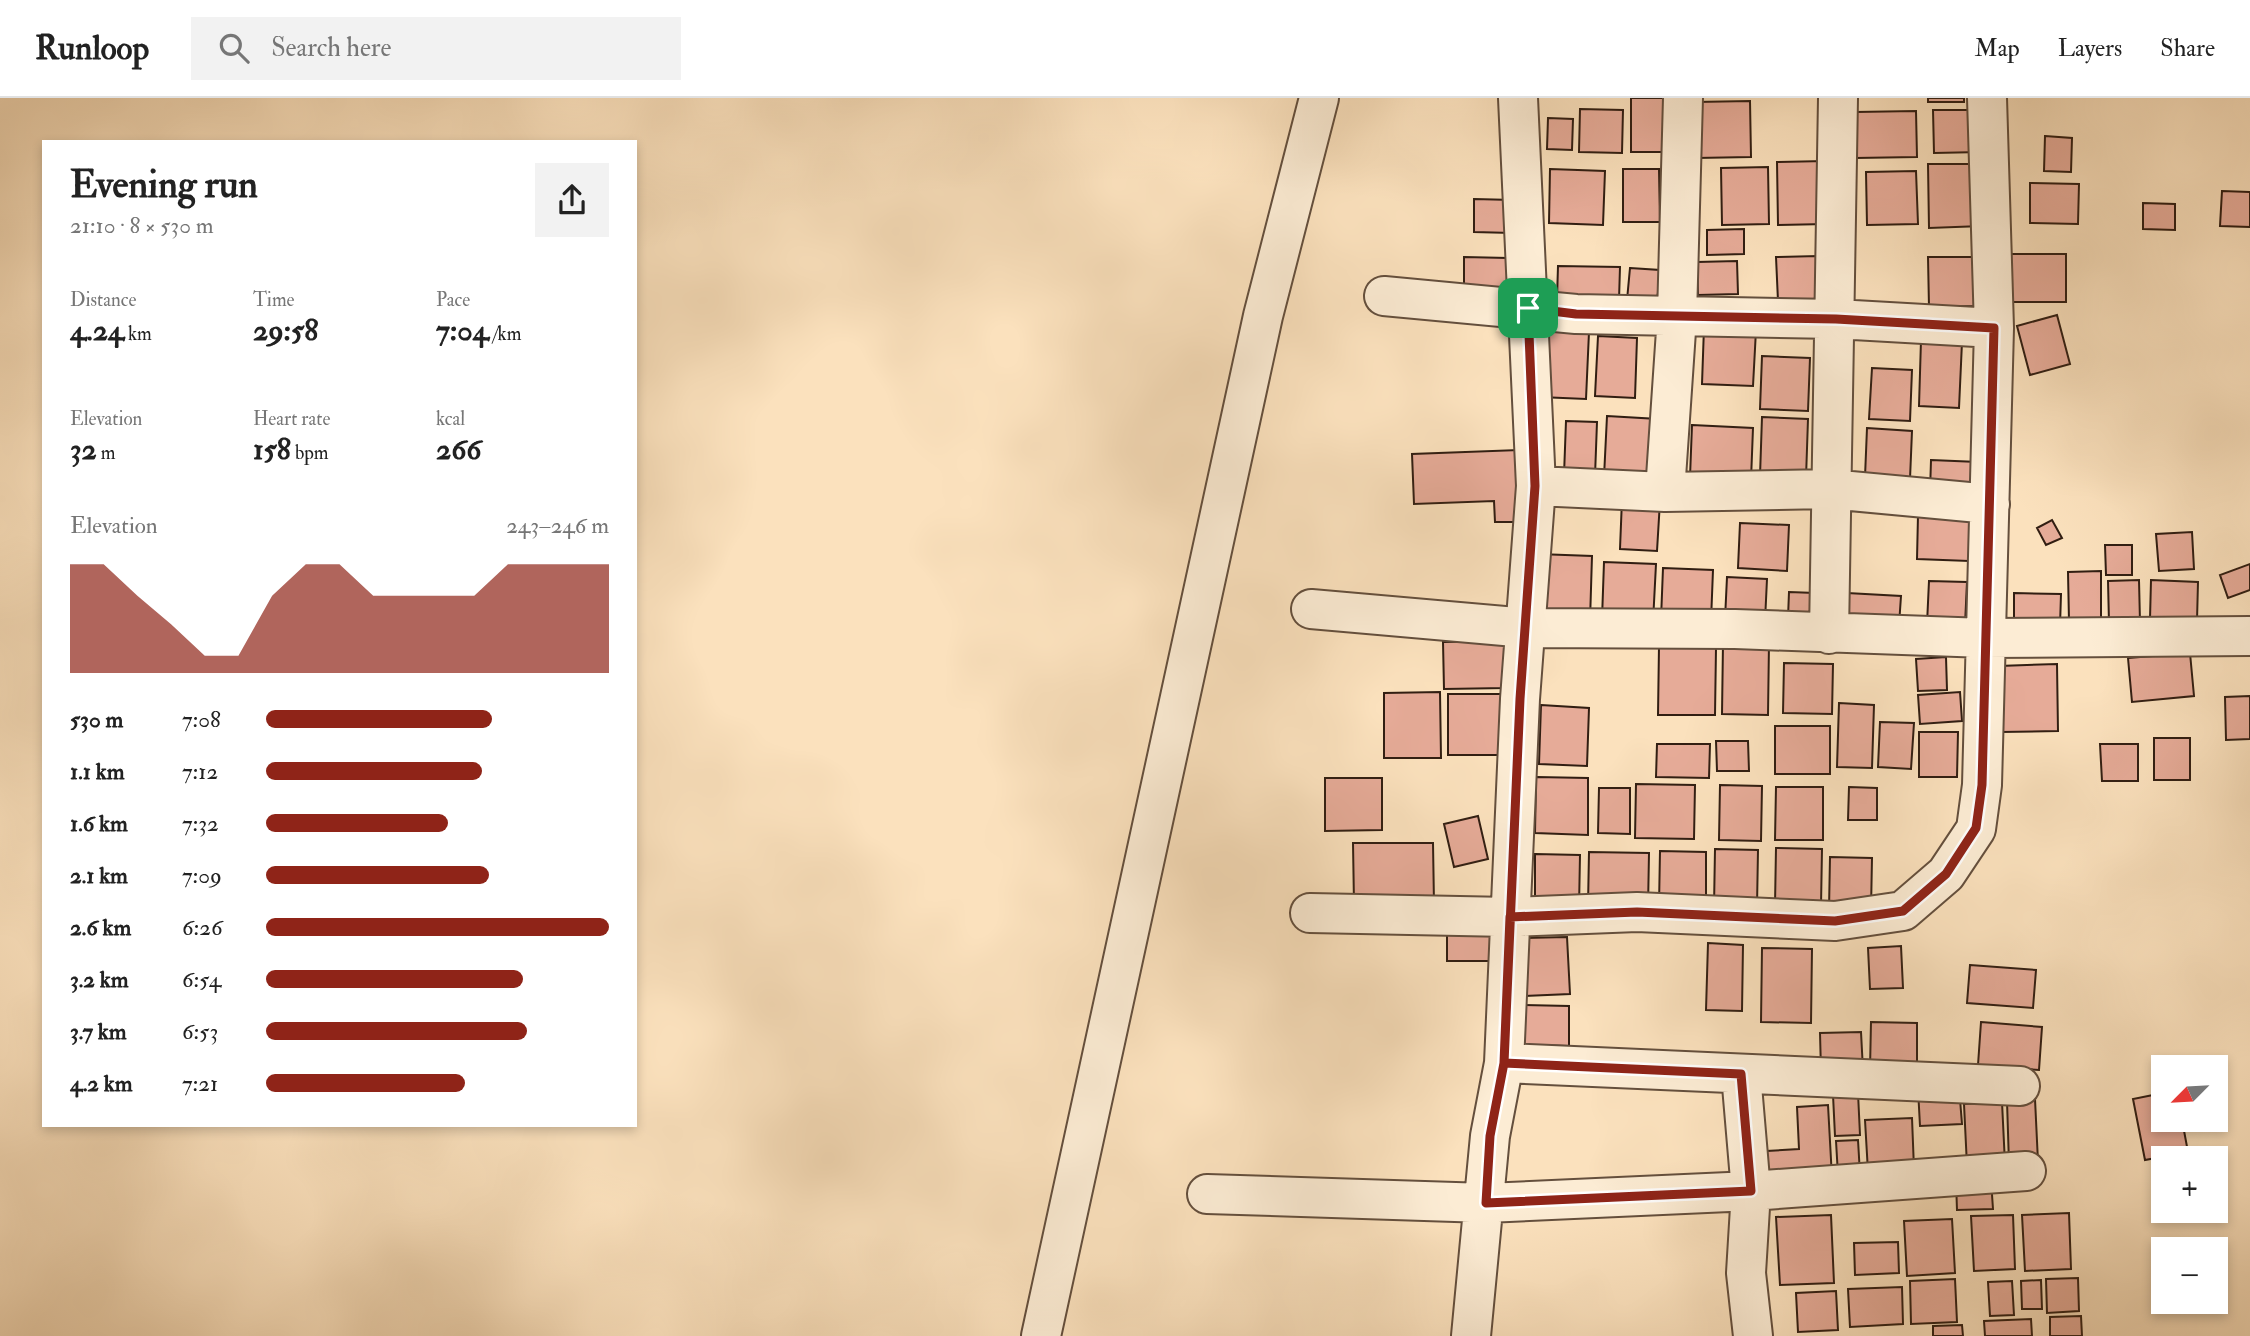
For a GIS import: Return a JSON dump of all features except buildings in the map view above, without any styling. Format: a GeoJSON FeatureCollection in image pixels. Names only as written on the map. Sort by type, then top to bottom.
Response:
{"type":"FeatureCollection","features":[{"type":"Feature","properties":{"kind":"street"},"geometry":{"type":"LineString","coordinates":[[1041,1336],[1263,316],[1319,98]]}},
{"type":"Feature","properties":{"kind":"street"},"geometry":{"type":"LineString","coordinates":[[1471,1336],[1486,1203],[1490,1136],[1504,1063],[1520,699],[1535,486],[1518,98]]}},
{"type":"Feature","properties":{"kind":"street"},"geometry":{"type":"LineString","coordinates":[[1665,492],[1677,316],[1683,98]]}},
{"type":"Feature","properties":{"kind":"street"},"geometry":{"type":"LineString","coordinates":[[1829,634],[1829,489],[1836,319],[1838,98]]}},
{"type":"Feature","properties":{"kind":"street"},"geometry":{"type":"LineString","coordinates":[[1310,913],[1510,917],[1637,912],[1835,921],[1903,911],[1946,874],[1976,828],[1982,785],[1994,328],[1987,98]]}},
{"type":"Feature","properties":{"kind":"street"},"geometry":{"type":"LineString","coordinates":[[1384,296],[1576,314],[1836,319],[1994,328]]}},
{"type":"Feature","properties":{"kind":"street"},"geometry":{"type":"LineString","coordinates":[[1535,486],[1665,492],[1829,489],[1990,504]]}},
{"type":"Feature","properties":{"kind":"street"},"geometry":{"type":"LineString","coordinates":[[1311,609],[1527,628],[1735,629],[1985,638],[2250,636]]}},
{"type":"Feature","properties":{"kind":"street"},"geometry":{"type":"LineString","coordinates":[[1504,1063],[2020,1086]]}},
{"type":"Feature","properties":{"kind":"street"},"geometry":{"type":"LineString","coordinates":[[1741,1074],[1751,1191],[1746,1273],[1753,1336]]}},
{"type":"Feature","properties":{"kind":"street"},"geometry":{"type":"LineString","coordinates":[[1207,1194],[1486,1203],[1751,1191],[2026,1171]]}},
{"type":"Feature","properties":{"kind":"route"},"geometry":{"type":"LineString","coordinates":[[1528,308],[1535,486],[1520,699],[1510,917],[1504,1063],[1741,1074],[1751,1191],[1486,1203],[1490,1136],[1504,1063],[1507,990],[1510,917],[1637,912],[1835,921],[1903,911],[1946,874],[1976,828],[1982,785],[1994,328],[1836,319],[1576,314],[1528,308]]}}]}
